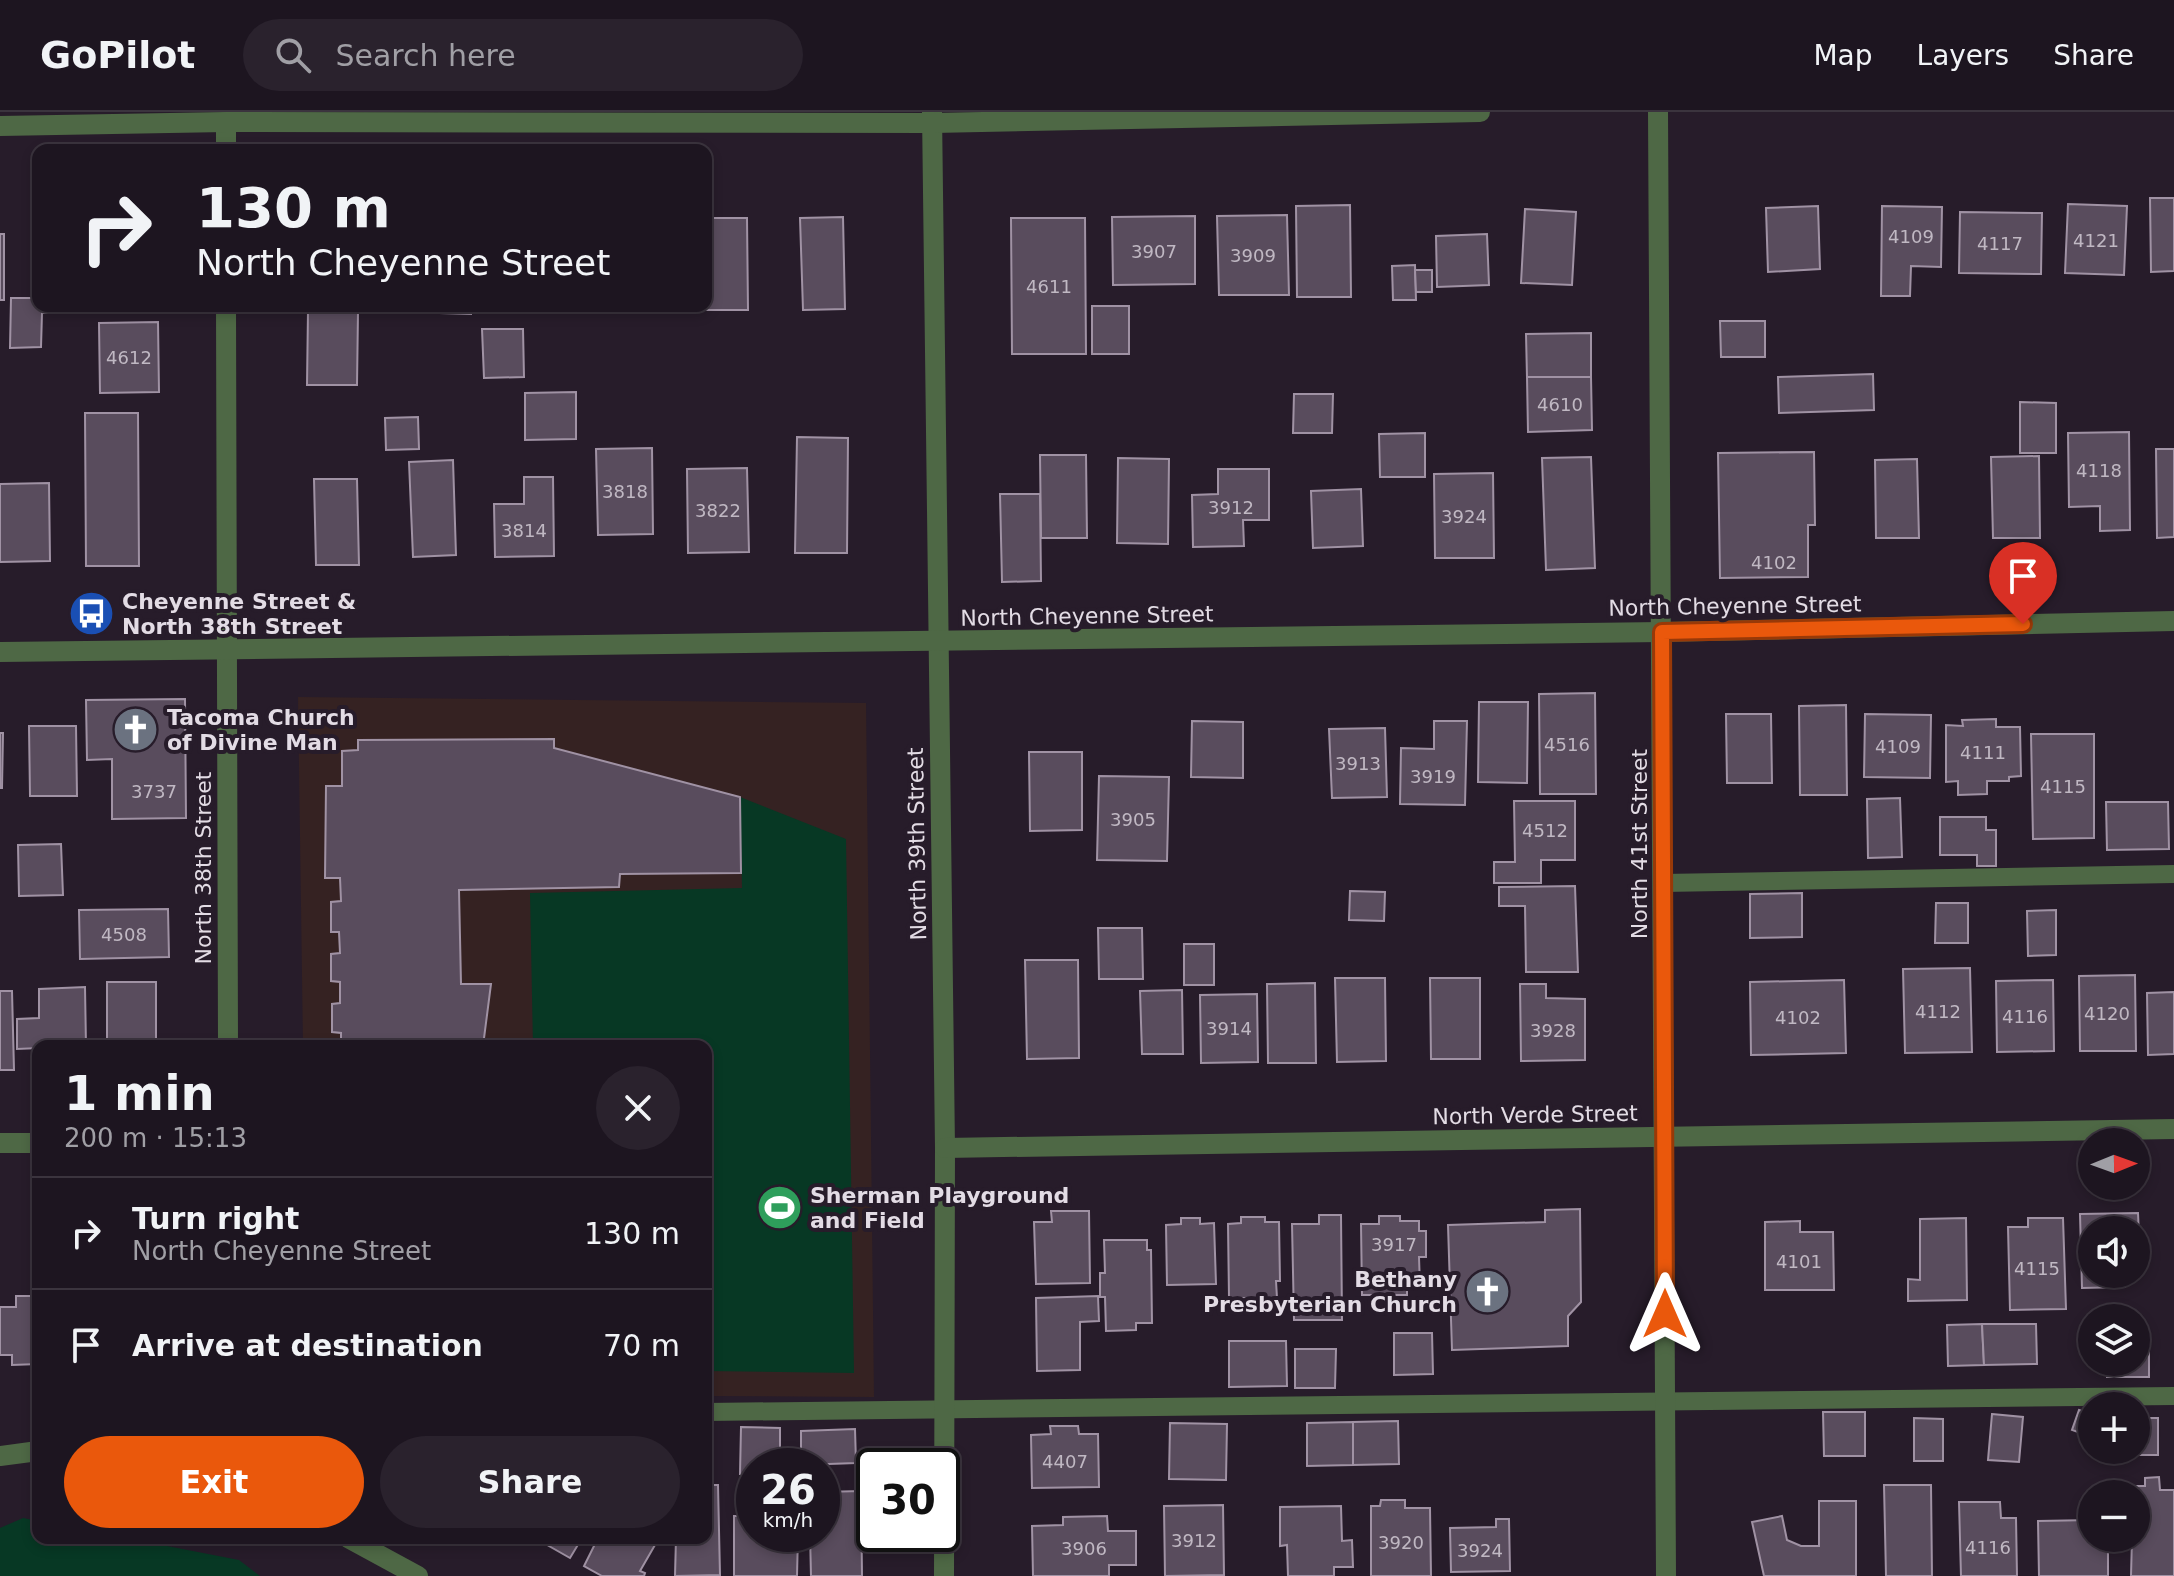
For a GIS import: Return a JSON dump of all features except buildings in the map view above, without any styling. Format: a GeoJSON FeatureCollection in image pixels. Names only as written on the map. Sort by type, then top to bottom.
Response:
{"type":"FeatureCollection","features":[{"type":"Feature","properties":{"kind":"street"},"geometry":{"type":"LineString","coordinates":[[0,126],[181,118],[226,122],[1480,112]]}},
{"type":"Feature","properties":{"kind":"street","name":"North 41st Street"},"geometry":{"type":"LineString","coordinates":[[1658,112],[1666,1576]]}},
{"type":"Feature","properties":{"kind":"street","name":"North 39th Street"},"geometry":{"type":"LineString","coordinates":[[932,118],[945,1148],[944,1576]]}},
{"type":"Feature","properties":{"kind":"street"},"geometry":{"type":"LineString","coordinates":[[226,122],[226,144]]}},
{"type":"Feature","properties":{"kind":"street","name":"North 38th Street"},"geometry":{"type":"LineString","coordinates":[[226,312],[228,1040]]}},
{"type":"Feature","properties":{"kind":"street","name":"North Cheyenne Street"},"geometry":{"type":"LineString","coordinates":[[0,652],[1662,632],[2174,621]]}},
{"type":"Feature","properties":{"kind":"street","name":"North Verde Street"},"geometry":{"type":"LineString","coordinates":[[945,1148],[2174,1129]]}},
{"type":"Feature","properties":{"kind":"street"},"geometry":{"type":"LineString","coordinates":[[0,1143],[32,1143]]}},
{"type":"Feature","properties":{"kind":"street"},"geometry":{"type":"LineString","coordinates":[[0,1456],[32,1452]]}},
{"type":"Feature","properties":{"kind":"street"},"geometry":{"type":"LineString","coordinates":[[359,1544],[418,1576]]}},
{"type":"Feature","properties":{"kind":"lane"},"geometry":{"type":"LineString","coordinates":[[1663,883],[2174,874]]}},
{"type":"Feature","properties":{"kind":"lane"},"geometry":{"type":"LineString","coordinates":[[712,1412],[2174,1396]]}},
{"type":"Feature","properties":{"kind":"shaded area"},"geometry":{"type":"Polygon","coordinates":[[[298,697],[866,703],[874,1397],[712,1396],[712,1040],[303,1040],[298,697]]]}},
{"type":"Feature","properties":{"kind":"green space","name":"Sherman Playground and Field"},"geometry":{"type":"Polygon","coordinates":[[[740,797],[846,839],[854,1373],[712,1371],[712,1040],[533,1040],[530,893],[742,888],[740,797]]]}},
{"type":"Feature","properties":{"kind":"green space"},"geometry":{"type":"Polygon","coordinates":[[[23,1518],[32,1520],[32,1544],[157,1544],[239,1560],[260,1576],[0,1576],[0,1528],[23,1518]]]}},
{"type":"Feature","properties":{"kind":"place","name":"Cheyenne Street & North 38th Street"},"geometry":{"type":"Point","coordinates":[91,614]}},
{"type":"Feature","properties":{"kind":"place","name":"Tacoma Church of Divine Man"},"geometry":{"type":"Point","coordinates":[136,730]}},
{"type":"Feature","properties":{"kind":"place","name":"Sherman Playground and Field"},"geometry":{"type":"Point","coordinates":[779,1208]}},
{"type":"Feature","properties":{"kind":"place","name":"Bethany Presbyterian Church"},"geometry":{"type":"Point","coordinates":[1488,1292]}},
{"type":"Feature","properties":{"kind":"route"},"geometry":{"type":"LineString","coordinates":[[1665,1314],[1662,632],[2023,624]]}}]}
